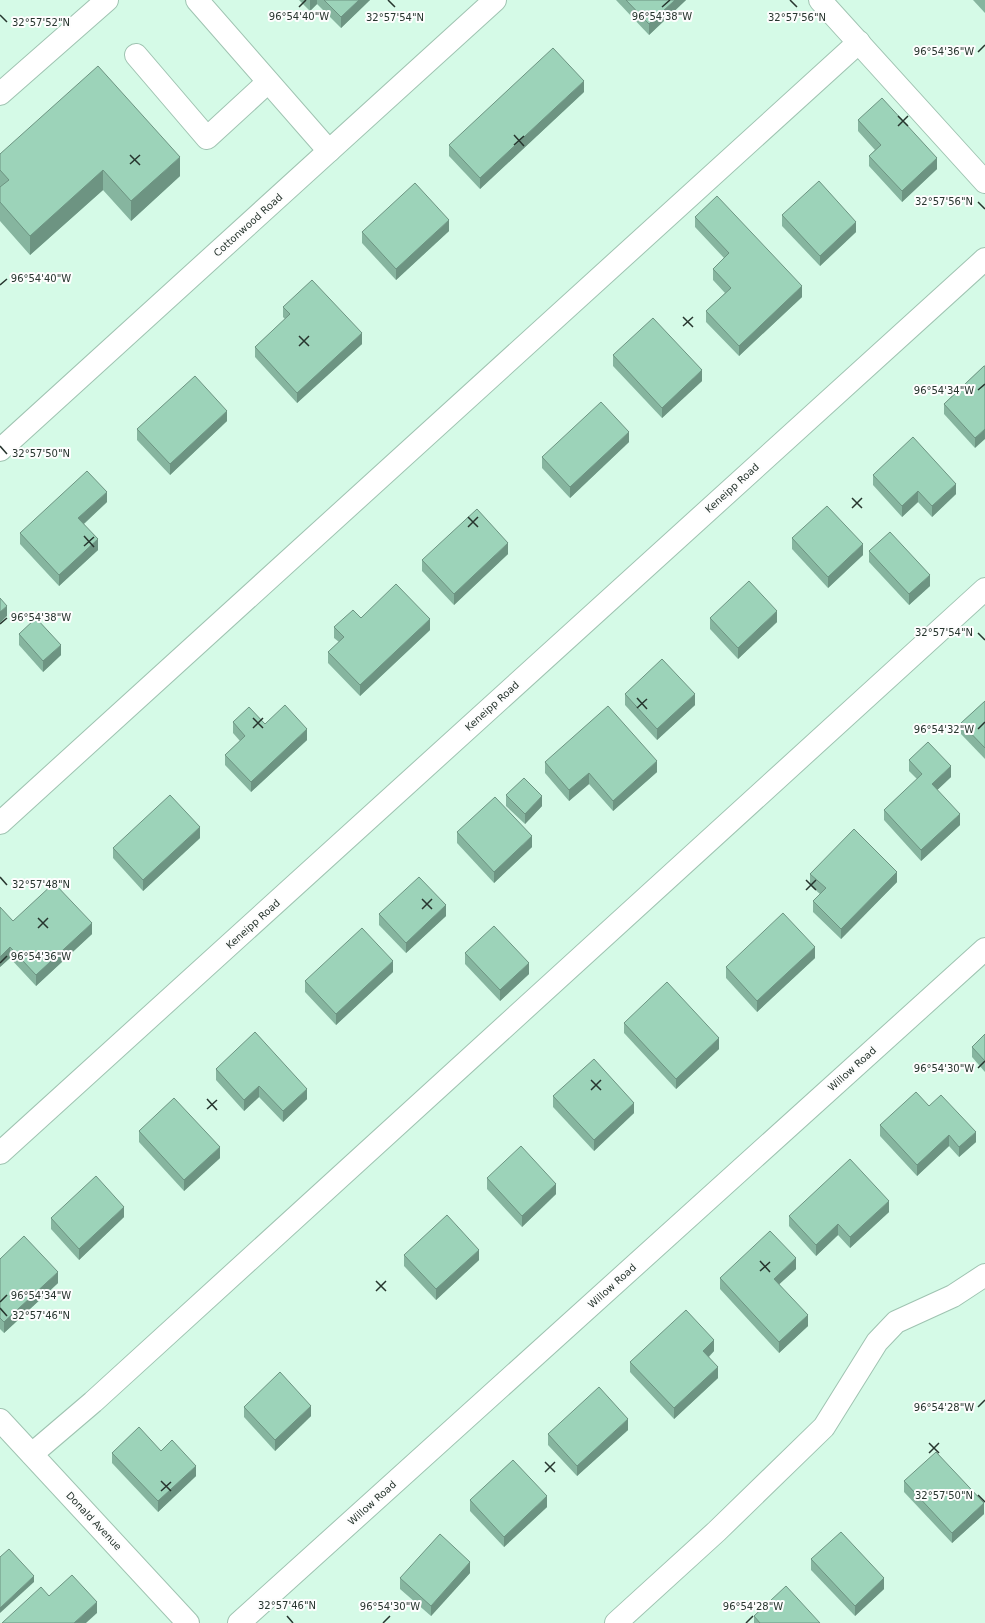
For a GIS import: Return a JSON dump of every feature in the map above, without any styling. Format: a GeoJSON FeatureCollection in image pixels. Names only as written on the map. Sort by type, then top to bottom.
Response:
{"type":"FeatureCollection","features":[{"type":"Feature","properties":{"kind":"street"},"geometry":{"type":"LineString","coordinates":[[0,94],[107,0]]}},
{"type":"Feature","properties":{"kind":"street"},"geometry":{"type":"LineString","coordinates":[[197,0],[329,151]]}},
{"type":"Feature","properties":{"kind":"street","name":"Cottonwood Road"},"geometry":{"type":"LineString","coordinates":[[0,450],[495,0]]}},
{"type":"Feature","properties":{"kind":"street"},"geometry":{"type":"LineString","coordinates":[[820,0],[985,182]]}},
{"type":"Feature","properties":{"kind":"street"},"geometry":{"type":"LineString","coordinates":[[0,823],[859,42]]}},
{"type":"Feature","properties":{"kind":"street"},"geometry":{"type":"LineString","coordinates":[[136,55],[208,138],[268,82]]}},
{"type":"Feature","properties":{"kind":"street","name":"Keneipp Road"},"geometry":{"type":"LineString","coordinates":[[0,1153],[985,259]]}},
{"type":"Feature","properties":{"kind":"street"},"geometry":{"type":"LineString","coordinates":[[32,1454],[105,1391],[985,589]]}},
{"type":"Feature","properties":{"kind":"street","name":"Willow Road"},"geometry":{"type":"LineString","coordinates":[[239,1623],[985,949]]}},
{"type":"Feature","properties":{"kind":"street"},"geometry":{"type":"LineString","coordinates":[[616,1623],[717,1531],[824,1427],[877,1342],[896,1322],[953,1296],[985,1275]]}},
{"type":"Feature","properties":{"kind":"street","name":"Donald Avenue"},"geometry":{"type":"LineString","coordinates":[[0,1420],[188,1623]]}},
{"type":"Feature","properties":{"kind":"building"},"geometry":{"type":"Polygon","coordinates":[[[324,0],[359,0],[341,17],[324,0]]]}},
{"type":"Feature","properties":{"kind":"building"},"geometry":{"type":"Polygon","coordinates":[[[626,0],[675,0],[649,24],[626,0]]]}},
{"type":"Feature","properties":{"kind":"building"},"geometry":{"type":"Polygon","coordinates":[[[553,48],[584,81],[480,178],[449,145],[553,48]]]}},
{"type":"Feature","properties":{"kind":"building"},"geometry":{"type":"Polygon","coordinates":[[[98,66],[180,157],[131,201],[103,170],[30,236],[0,202],[0,187],[9,180],[0,170],[0,154],[98,66]]]}},
{"type":"Feature","properties":{"kind":"building"},"geometry":{"type":"Polygon","coordinates":[[[882,98],[937,158],[902,191],[869,156],[881,145],[858,120],[882,98]]]}},
{"type":"Feature","properties":{"kind":"building"},"geometry":{"type":"Polygon","coordinates":[[[819,181],[856,222],[820,256],[782,215],[819,181]]]}},
{"type":"Feature","properties":{"kind":"building"},"geometry":{"type":"Polygon","coordinates":[[[415,183],[449,220],[396,269],[362,232],[415,183]]]}},
{"type":"Feature","properties":{"kind":"building"},"geometry":{"type":"Polygon","coordinates":[[[717,196],[802,286],[739,346],[706,311],[731,288],[713,269],[729,253],[695,217],[717,196]]]}},
{"type":"Feature","properties":{"kind":"building"},"geometry":{"type":"Polygon","coordinates":[[[312,280],[362,333],[297,393],[255,347],[290,314],[283,307],[312,280]]]}},
{"type":"Feature","properties":{"kind":"building"},"geometry":{"type":"Polygon","coordinates":[[[653,318],[702,370],[662,408],[613,355],[653,318]]]}},
{"type":"Feature","properties":{"kind":"building"},"geometry":{"type":"Polygon","coordinates":[[[984,366],[985,429],[975,438],[944,404],[984,366]]]}},
{"type":"Feature","properties":{"kind":"building"},"geometry":{"type":"Polygon","coordinates":[[[195,376],[227,411],[170,464],[137,429],[195,376]]]}},
{"type":"Feature","properties":{"kind":"building"},"geometry":{"type":"Polygon","coordinates":[[[601,402],[629,432],[570,487],[542,457],[601,402]]]}},
{"type":"Feature","properties":{"kind":"building"},"geometry":{"type":"Polygon","coordinates":[[[913,437],[956,484],[932,506],[918,491],[902,506],[873,475],[913,437]]]}},
{"type":"Feature","properties":{"kind":"building"},"geometry":{"type":"Polygon","coordinates":[[[87,471],[107,492],[78,518],[98,539],[59,575],[20,533],[87,471]]]}},
{"type":"Feature","properties":{"kind":"building"},"geometry":{"type":"Polygon","coordinates":[[[827,506],[863,544],[828,577],[792,538],[827,506]]]}},
{"type":"Feature","properties":{"kind":"building"},"geometry":{"type":"Polygon","coordinates":[[[477,509],[508,543],[454,594],[422,560],[477,509]]]}},
{"type":"Feature","properties":{"kind":"building"},"geometry":{"type":"Polygon","coordinates":[[[890,532],[930,575],[909,594],[869,551],[890,532]]]}},
{"type":"Feature","properties":{"kind":"building"},"geometry":{"type":"Polygon","coordinates":[[[749,581],[777,611],[738,648],[710,618],[749,581]]]}},
{"type":"Feature","properties":{"kind":"building"},"geometry":{"type":"Polygon","coordinates":[[[396,584],[430,619],[360,685],[328,652],[344,637],[334,627],[353,610],[361,618],[396,584]]]}},
{"type":"Feature","properties":{"kind":"building"},"geometry":{"type":"Polygon","coordinates":[[[0,598],[7,606],[0,612],[0,598]]]}},
{"type":"Feature","properties":{"kind":"building"},"geometry":{"type":"Polygon","coordinates":[[[36,618],[61,645],[43,661],[19,634],[36,618]]]}},
{"type":"Feature","properties":{"kind":"building"},"geometry":{"type":"Polygon","coordinates":[[[662,659],[695,694],[657,729],[625,694],[662,659]]]}},
{"type":"Feature","properties":{"kind":"building"},"geometry":{"type":"Polygon","coordinates":[[[985,701],[985,748],[961,723],[985,701]]]}},
{"type":"Feature","properties":{"kind":"building"},"geometry":{"type":"Polygon","coordinates":[[[285,705],[307,729],[251,782],[225,755],[245,736],[233,722],[249,707],[265,724],[285,705]]]}},
{"type":"Feature","properties":{"kind":"building"},"geometry":{"type":"Polygon","coordinates":[[[608,706],[657,761],[613,801],[589,773],[569,790],[545,762],[608,706]]]}},
{"type":"Feature","properties":{"kind":"building"},"geometry":{"type":"Polygon","coordinates":[[[928,742],[951,766],[932,784],[960,814],[921,850],[884,810],[922,774],[909,760],[928,742]]]}},
{"type":"Feature","properties":{"kind":"building"},"geometry":{"type":"Polygon","coordinates":[[[524,778],[542,796],[525,814],[506,795],[524,778]]]}},
{"type":"Feature","properties":{"kind":"building"},"geometry":{"type":"Polygon","coordinates":[[[170,795],[200,827],[143,880],[113,848],[170,795]]]}},
{"type":"Feature","properties":{"kind":"building"},"geometry":{"type":"Polygon","coordinates":[[[495,797],[532,836],[494,872],[457,832],[495,797]]]}},
{"type":"Feature","properties":{"kind":"building"},"geometry":{"type":"Polygon","coordinates":[[[854,829],[897,872],[841,929],[813,901],[826,888],[810,874],[854,829]]]}},
{"type":"Feature","properties":{"kind":"building"},"geometry":{"type":"Polygon","coordinates":[[[419,877],[446,905],[406,943],[379,914],[419,877]]]}},
{"type":"Feature","properties":{"kind":"building"},"geometry":{"type":"Polygon","coordinates":[[[54,883],[92,923],[36,975],[10,947],[0,957],[0,907],[13,921],[54,883]]]}},
{"type":"Feature","properties":{"kind":"building"},"geometry":{"type":"Polygon","coordinates":[[[783,913],[815,947],[757,1001],[726,967],[783,913]]]}},
{"type":"Feature","properties":{"kind":"building"},"geometry":{"type":"Polygon","coordinates":[[[494,926],[529,963],[500,990],[465,953],[494,926]]]}},
{"type":"Feature","properties":{"kind":"building"},"geometry":{"type":"Polygon","coordinates":[[[362,928],[393,961],[336,1014],[305,981],[362,928]]]}},
{"type":"Feature","properties":{"kind":"building"},"geometry":{"type":"Polygon","coordinates":[[[667,982],[719,1038],[676,1079],[624,1023],[667,982]]]}},
{"type":"Feature","properties":{"kind":"building"},"geometry":{"type":"Polygon","coordinates":[[[255,1032],[307,1089],[283,1111],[259,1086],[244,1100],[216,1069],[255,1032]]]}},
{"type":"Feature","properties":{"kind":"building"},"geometry":{"type":"Polygon","coordinates":[[[985,1034],[985,1061],[972,1047],[985,1034]]]}},
{"type":"Feature","properties":{"kind":"building"},"geometry":{"type":"Polygon","coordinates":[[[594,1059],[634,1103],[594,1140],[553,1096],[594,1059]]]}},
{"type":"Feature","properties":{"kind":"building"},"geometry":{"type":"Polygon","coordinates":[[[916,1092],[929,1106],[941,1095],[976,1132],[959,1147],[949,1135],[917,1165],[880,1125],[916,1092]]]}},
{"type":"Feature","properties":{"kind":"building"},"geometry":{"type":"Polygon","coordinates":[[[174,1098],[220,1147],[184,1180],[139,1131],[174,1098]]]}},
{"type":"Feature","properties":{"kind":"building"},"geometry":{"type":"Polygon","coordinates":[[[521,1146],[556,1184],[522,1216],[487,1178],[521,1146]]]}},
{"type":"Feature","properties":{"kind":"building"},"geometry":{"type":"Polygon","coordinates":[[[850,1159],[889,1201],[850,1237],[838,1224],[816,1245],[789,1216],[850,1159]]]}},
{"type":"Feature","properties":{"kind":"building"},"geometry":{"type":"Polygon","coordinates":[[[96,1176],[124,1207],[79,1249],[51,1218],[96,1176]]]}},
{"type":"Feature","properties":{"kind":"building"},"geometry":{"type":"Polygon","coordinates":[[[447,1215],[479,1250],[436,1289],[404,1255],[447,1215]]]}},
{"type":"Feature","properties":{"kind":"building"},"geometry":{"type":"Polygon","coordinates":[[[770,1231],[796,1258],[774,1279],[808,1315],[779,1342],[720,1278],[770,1231]]]}},
{"type":"Feature","properties":{"kind":"building"},"geometry":{"type":"Polygon","coordinates":[[[24,1236],[58,1272],[4,1322],[0,1318],[0,1259],[24,1236]]]}},
{"type":"Feature","properties":{"kind":"building"},"geometry":{"type":"Polygon","coordinates":[[[686,1310],[714,1340],[703,1351],[718,1367],[674,1408],[630,1362],[686,1310]]]}},
{"type":"Feature","properties":{"kind":"building"},"geometry":{"type":"Polygon","coordinates":[[[280,1372],[311,1406],[275,1440],[244,1407],[280,1372]]]}},
{"type":"Feature","properties":{"kind":"building"},"geometry":{"type":"Polygon","coordinates":[[[599,1387],[628,1419],[577,1466],[548,1434],[599,1387]]]}},
{"type":"Feature","properties":{"kind":"building"},"geometry":{"type":"Polygon","coordinates":[[[139,1427],[161,1451],[172,1440],[196,1466],[158,1501],[112,1453],[139,1427]]]}},
{"type":"Feature","properties":{"kind":"building"},"geometry":{"type":"Polygon","coordinates":[[[936,1452],[984,1503],[952,1533],[904,1481],[936,1452]]]}},
{"type":"Feature","properties":{"kind":"building"},"geometry":{"type":"Polygon","coordinates":[[[513,1460],[547,1496],[504,1537],[470,1500],[513,1460]]]}},
{"type":"Feature","properties":{"kind":"building"},"geometry":{"type":"Polygon","coordinates":[[[841,1532],[884,1578],[855,1606],[811,1559],[841,1532]]]}},
{"type":"Feature","properties":{"kind":"building"},"geometry":{"type":"Polygon","coordinates":[[[440,1534],[470,1562],[431,1606],[400,1578],[440,1534]]]}},
{"type":"Feature","properties":{"kind":"building"},"geometry":{"type":"Polygon","coordinates":[[[9,1549],[34,1576],[0,1608],[0,1557],[9,1549]]]}},
{"type":"Feature","properties":{"kind":"building"},"geometry":{"type":"Polygon","coordinates":[[[72,1575],[97,1602],[74,1623],[2,1623],[41,1587],[49,1596],[72,1575]]]}},
{"type":"Feature","properties":{"kind":"building"},"geometry":{"type":"Polygon","coordinates":[[[786,1586],[820,1623],[760,1623],[754,1616],[786,1586]]]}}]}
